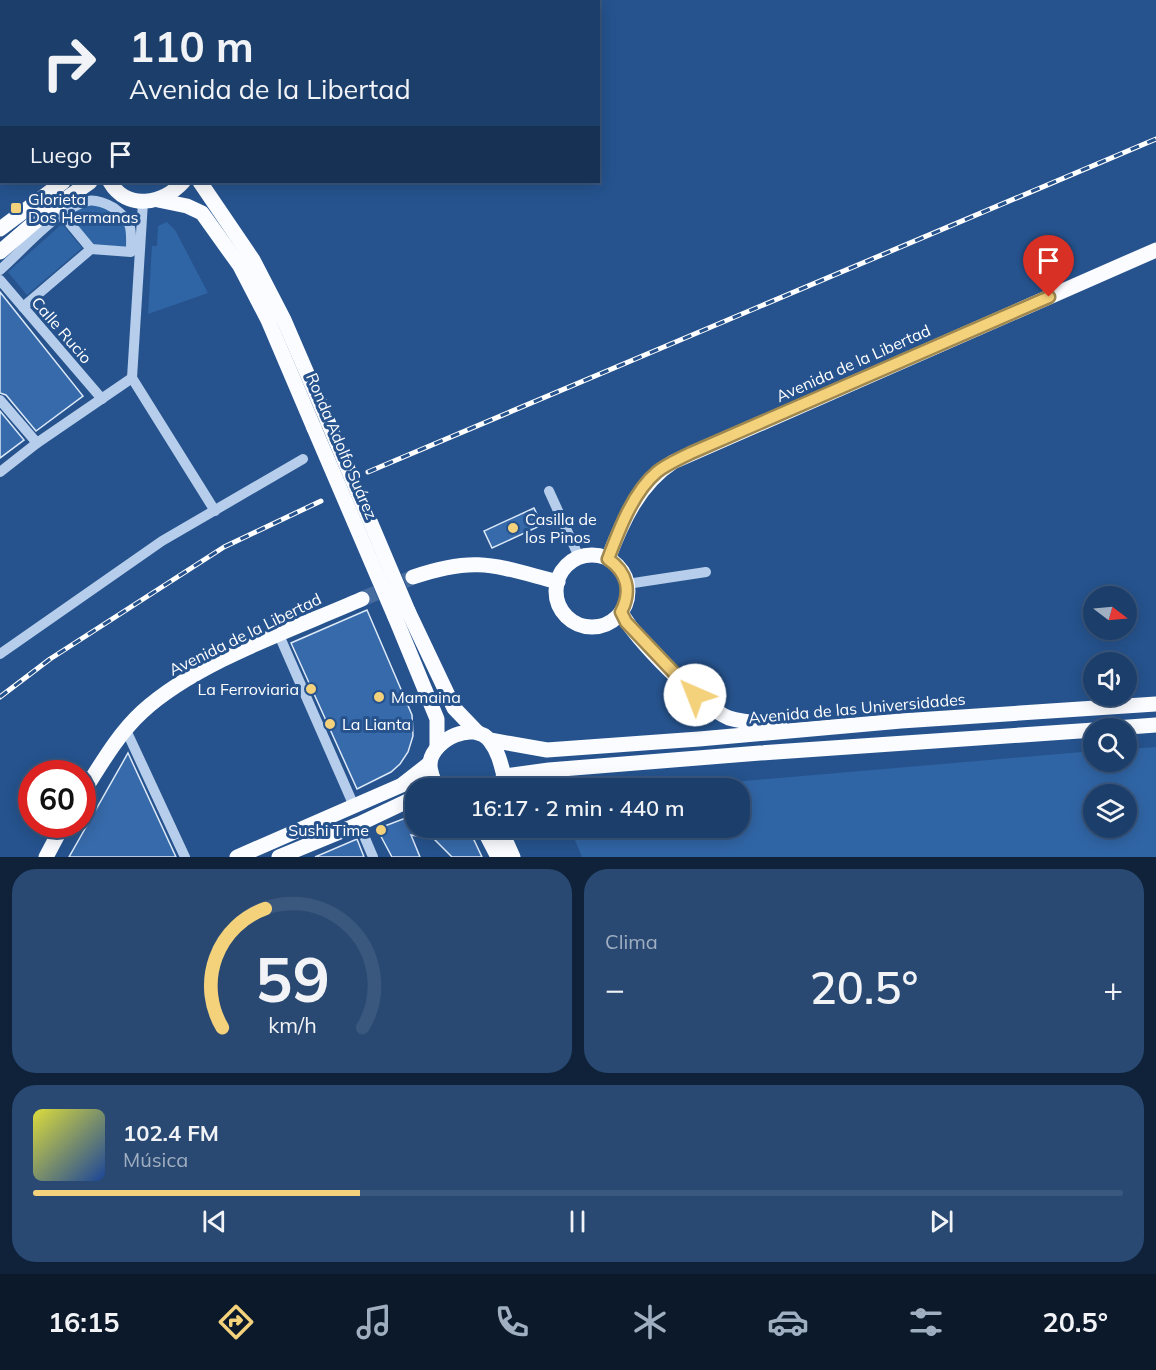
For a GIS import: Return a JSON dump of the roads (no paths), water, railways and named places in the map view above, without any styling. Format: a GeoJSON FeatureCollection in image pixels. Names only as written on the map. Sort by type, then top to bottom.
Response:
{"type":"FeatureCollection","features":[{"type":"Feature","properties":{"kind":"main road"},"geometry":{"type":"LineString","coordinates":[[0,229],[62,183]]}},
{"type":"Feature","properties":{"kind":"main road"},"geometry":{"type":"LineString","coordinates":[[0,252],[43,215],[89,183]]}},
{"type":"Feature","properties":{"kind":"main road","name":"Ronda Adolfo Suárez"},"geometry":{"type":"LineString","coordinates":[[111,183],[126,197],[187,206],[202,213],[240,266],[321,425],[402,614],[437,719],[437,748]]}},
{"type":"Feature","properties":{"kind":"main road"},"geometry":{"type":"LineString","coordinates":[[150,201],[174,191],[182,183]]}},
{"type":"Feature","properties":{"kind":"main road","name":"Ronda Adolfo Suárez"},"geometry":{"type":"LineString","coordinates":[[201,183],[253,260],[284,320],[321,425]]}},
{"type":"Feature","properties":{"kind":"main road","name":"Avenida de la Libertad"},"geometry":{"type":"LineString","coordinates":[[608,559],[642,490],[656,473],[673,462],[1156,250]]}},
{"type":"Feature","properties":{"kind":"main road"},"geometry":{"type":"LineString","coordinates":[[599,555],[608,559],[624,574],[627,584],[626,603],[621,612],[603,625],[592,627],[581,625],[570,619],[561,608],[557,596],[558,582],[562,572],[569,563],[579,557],[599,555]]}},
{"type":"Feature","properties":{"kind":"main road"},"geometry":{"type":"LineString","coordinates":[[413,577],[450,566],[484,563],[558,582]]}},
{"type":"Feature","properties":{"kind":"main road","name":"Avenida de la Libertad"},"geometry":{"type":"LineString","coordinates":[[96,774],[126,730],[147,708],[183,681],[279,635],[362,599]]}},
{"type":"Feature","properties":{"kind":"main road"},"geometry":{"type":"LineString","coordinates":[[621,612],[640,638],[710,708],[738,720],[794,729]]}},
{"type":"Feature","properties":{"kind":"main road","name":"Ronda Adolfo Suárez"},"geometry":{"type":"LineString","coordinates":[[402,614],[454,708],[484,737],[501,761],[501,778]]}},
{"type":"Feature","properties":{"kind":"main road","name":"Avenida de las Universidades"},"geometry":{"type":"LineString","coordinates":[[437,748],[449,737],[484,737],[547,750],[699,739],[794,729],[1156,704]]}},
{"type":"Feature","properties":{"kind":"main road"},"geometry":{"type":"LineString","coordinates":[[1137,726],[1156,725]]}},
{"type":"Feature","properties":{"kind":"main road"},"geometry":{"type":"LineString","coordinates":[[519,778],[549,770],[1083,731]]}},
{"type":"Feature","properties":{"kind":"main road"},"geometry":{"type":"LineString","coordinates":[[237,857],[402,785],[430,763],[437,748]]}},
{"type":"Feature","properties":{"kind":"main road"},"geometry":{"type":"LineString","coordinates":[[430,763],[432,778]]}},
{"type":"Feature","properties":{"kind":"main road"},"geometry":{"type":"LineString","coordinates":[[284,856],[405,802]]}},
{"type":"Feature","properties":{"kind":"main road"},"geometry":{"type":"LineString","coordinates":[[46,857],[56,838]]}},
{"type":"Feature","properties":{"kind":"main road"},"geometry":{"type":"LineString","coordinates":[[488,838],[498,857]]}},
{"type":"Feature","properties":{"kind":"main road"},"geometry":{"type":"LineString","coordinates":[[504,838],[513,857]]}},
{"type":"Feature","properties":{"kind":"street"},"geometry":{"type":"LineString","coordinates":[[0,270],[62,214],[89,200],[108,204],[128,218],[131,229],[131,252],[91,249],[23,307]]}},
{"type":"Feature","properties":{"kind":"street"},"geometry":{"type":"LineString","coordinates":[[150,201],[132,378],[215,511]]}},
{"type":"Feature","properties":{"kind":"street"},"geometry":{"type":"LineString","coordinates":[[62,214],[91,249]]}},
{"type":"Feature","properties":{"kind":"street","name":"Calle Rucio"},"geometry":{"type":"LineString","coordinates":[[0,280],[102,399]]}},
{"type":"Feature","properties":{"kind":"street"},"geometry":{"type":"LineString","coordinates":[[0,472],[36,443],[132,378]]}},
{"type":"Feature","properties":{"kind":"street"},"geometry":{"type":"LineString","coordinates":[[0,400],[36,443]]}},
{"type":"Feature","properties":{"kind":"street"},"geometry":{"type":"LineString","coordinates":[[0,654],[162,541],[303,459]]}},
{"type":"Feature","properties":{"kind":"street"},"geometry":{"type":"LineString","coordinates":[[549,491],[579,557]]}},
{"type":"Feature","properties":{"kind":"street"},"geometry":{"type":"LineString","coordinates":[[627,584],[706,572]]}},
{"type":"Feature","properties":{"kind":"street"},"geometry":{"type":"LineString","coordinates":[[279,635],[354,806]]}},
{"type":"Feature","properties":{"kind":"street"},"geometry":{"type":"LineString","coordinates":[[126,730],[186,857]]}},
{"type":"Feature","properties":{"kind":"street"},"geometry":{"type":"LineString","coordinates":[[359,824],[373,857]]}},
{"type":"Feature","properties":{"kind":"tunnel"},"geometry":{"type":"LineString","coordinates":[[362,599],[413,577]]}},
{"type":"Feature","properties":{"kind":"railway"},"geometry":{"type":"LineString","coordinates":[[368,472],[1156,139]]}},
{"type":"Feature","properties":{"kind":"railway"},"geometry":{"type":"LineString","coordinates":[[0,697],[50,659],[224,547],[321,501]]}},
{"type":"Feature","properties":{"kind":"place","name":"Glorieta Dos Hermanas"},"geometry":{"type":"Point","coordinates":[16,208]}},
{"type":"Feature","properties":{"kind":"place","name":"Casilla de los Pinos"},"geometry":{"type":"Point","coordinates":[513,528]}},
{"type":"Feature","properties":{"kind":"place","name":"La Ferroviaria"},"geometry":{"type":"Point","coordinates":[311,689]}},
{"type":"Feature","properties":{"kind":"place","name":"Mamaina"},"geometry":{"type":"Point","coordinates":[379,697]}},
{"type":"Feature","properties":{"kind":"place","name":"La Lianta"},"geometry":{"type":"Point","coordinates":[330,724]}},
{"type":"Feature","properties":{"kind":"place","name":"Sushi Time"},"geometry":{"type":"Point","coordinates":[381,830]}}]}
